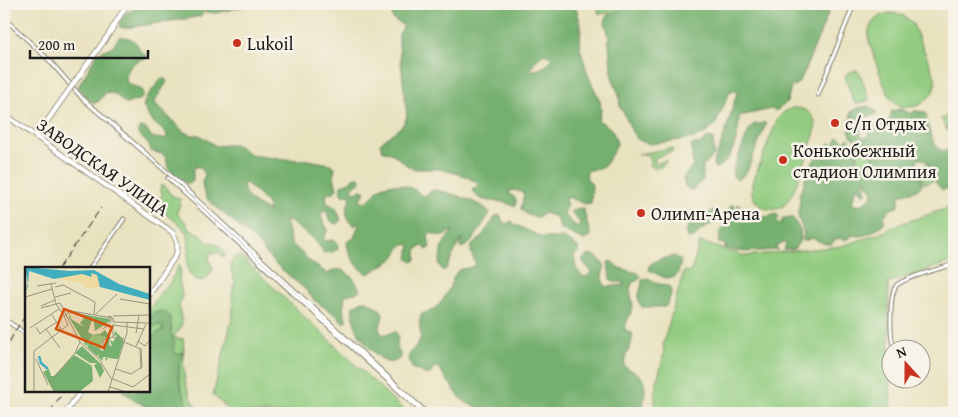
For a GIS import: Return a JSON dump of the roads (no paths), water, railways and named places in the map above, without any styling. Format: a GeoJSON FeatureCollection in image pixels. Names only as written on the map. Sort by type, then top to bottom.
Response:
{"type":"FeatureCollection","features":[{"type":"Feature","properties":{"kind":"main road"},"geometry":{"type":"LineString","coordinates":[[36,137],[109,34],[127,4],[130,4]]}},
{"type":"Feature","properties":{"kind":"main road","name":"ЗАВОДСКАЯ УЛИЦА"},"geometry":{"type":"LineString","coordinates":[[4,114],[168,229],[175,236],[178,248],[172,262],[150,294]]}},
{"type":"Feature","properties":{"kind":"main road"},"geometry":{"type":"LineString","coordinates":[[65,413],[80,392]]}},
{"type":"Feature","properties":{"kind":"street"},"geometry":{"type":"LineString","coordinates":[[818,95],[854,4]]}},
{"type":"Feature","properties":{"kind":"street"},"geometry":{"type":"LineString","coordinates":[[4,18],[49,60],[82,98],[193,197],[427,413]]}},
{"type":"Feature","properties":{"kind":"street"},"geometry":{"type":"LineString","coordinates":[[168,178],[423,413]]}},
{"type":"Feature","properties":{"kind":"street"},"geometry":{"type":"LineString","coordinates":[[193,197],[222,228]]}},
{"type":"Feature","properties":{"kind":"street"},"geometry":{"type":"LineString","coordinates":[[91,267],[124,219]]}},
{"type":"Feature","properties":{"kind":"street"},"geometry":{"type":"LineString","coordinates":[[892,340],[891,304],[893,292],[897,284],[954,264]]}},
{"type":"Feature","properties":{"kind":"street"},"geometry":{"type":"LineString","coordinates":[[4,319],[25,333]]}},
{"type":"Feature","properties":{"kind":"railway"},"geometry":{"type":"LineString","coordinates":[[60,267],[101,208]]}},
{"type":"Feature","properties":{"kind":"railway"},"geometry":{"type":"LineString","coordinates":[[4,353],[25,316]]}},
{"type":"Feature","properties":{"kind":"railway"},"geometry":{"type":"LineString","coordinates":[[49,413],[63,392]]}},
{"type":"Feature","properties":{"kind":"place","name":"Lukoil"},"geometry":{"type":"Point","coordinates":[237,43]}},
{"type":"Feature","properties":{"kind":"place","name":"с/п Отдых"},"geometry":{"type":"Point","coordinates":[835,123]}},
{"type":"Feature","properties":{"kind":"place","name":"Конькобежный стадион Олимпия"},"geometry":{"type":"Point","coordinates":[783,160]}},
{"type":"Feature","properties":{"kind":"place","name":"Олимп-Арена"},"geometry":{"type":"Point","coordinates":[641,213]}}]}
